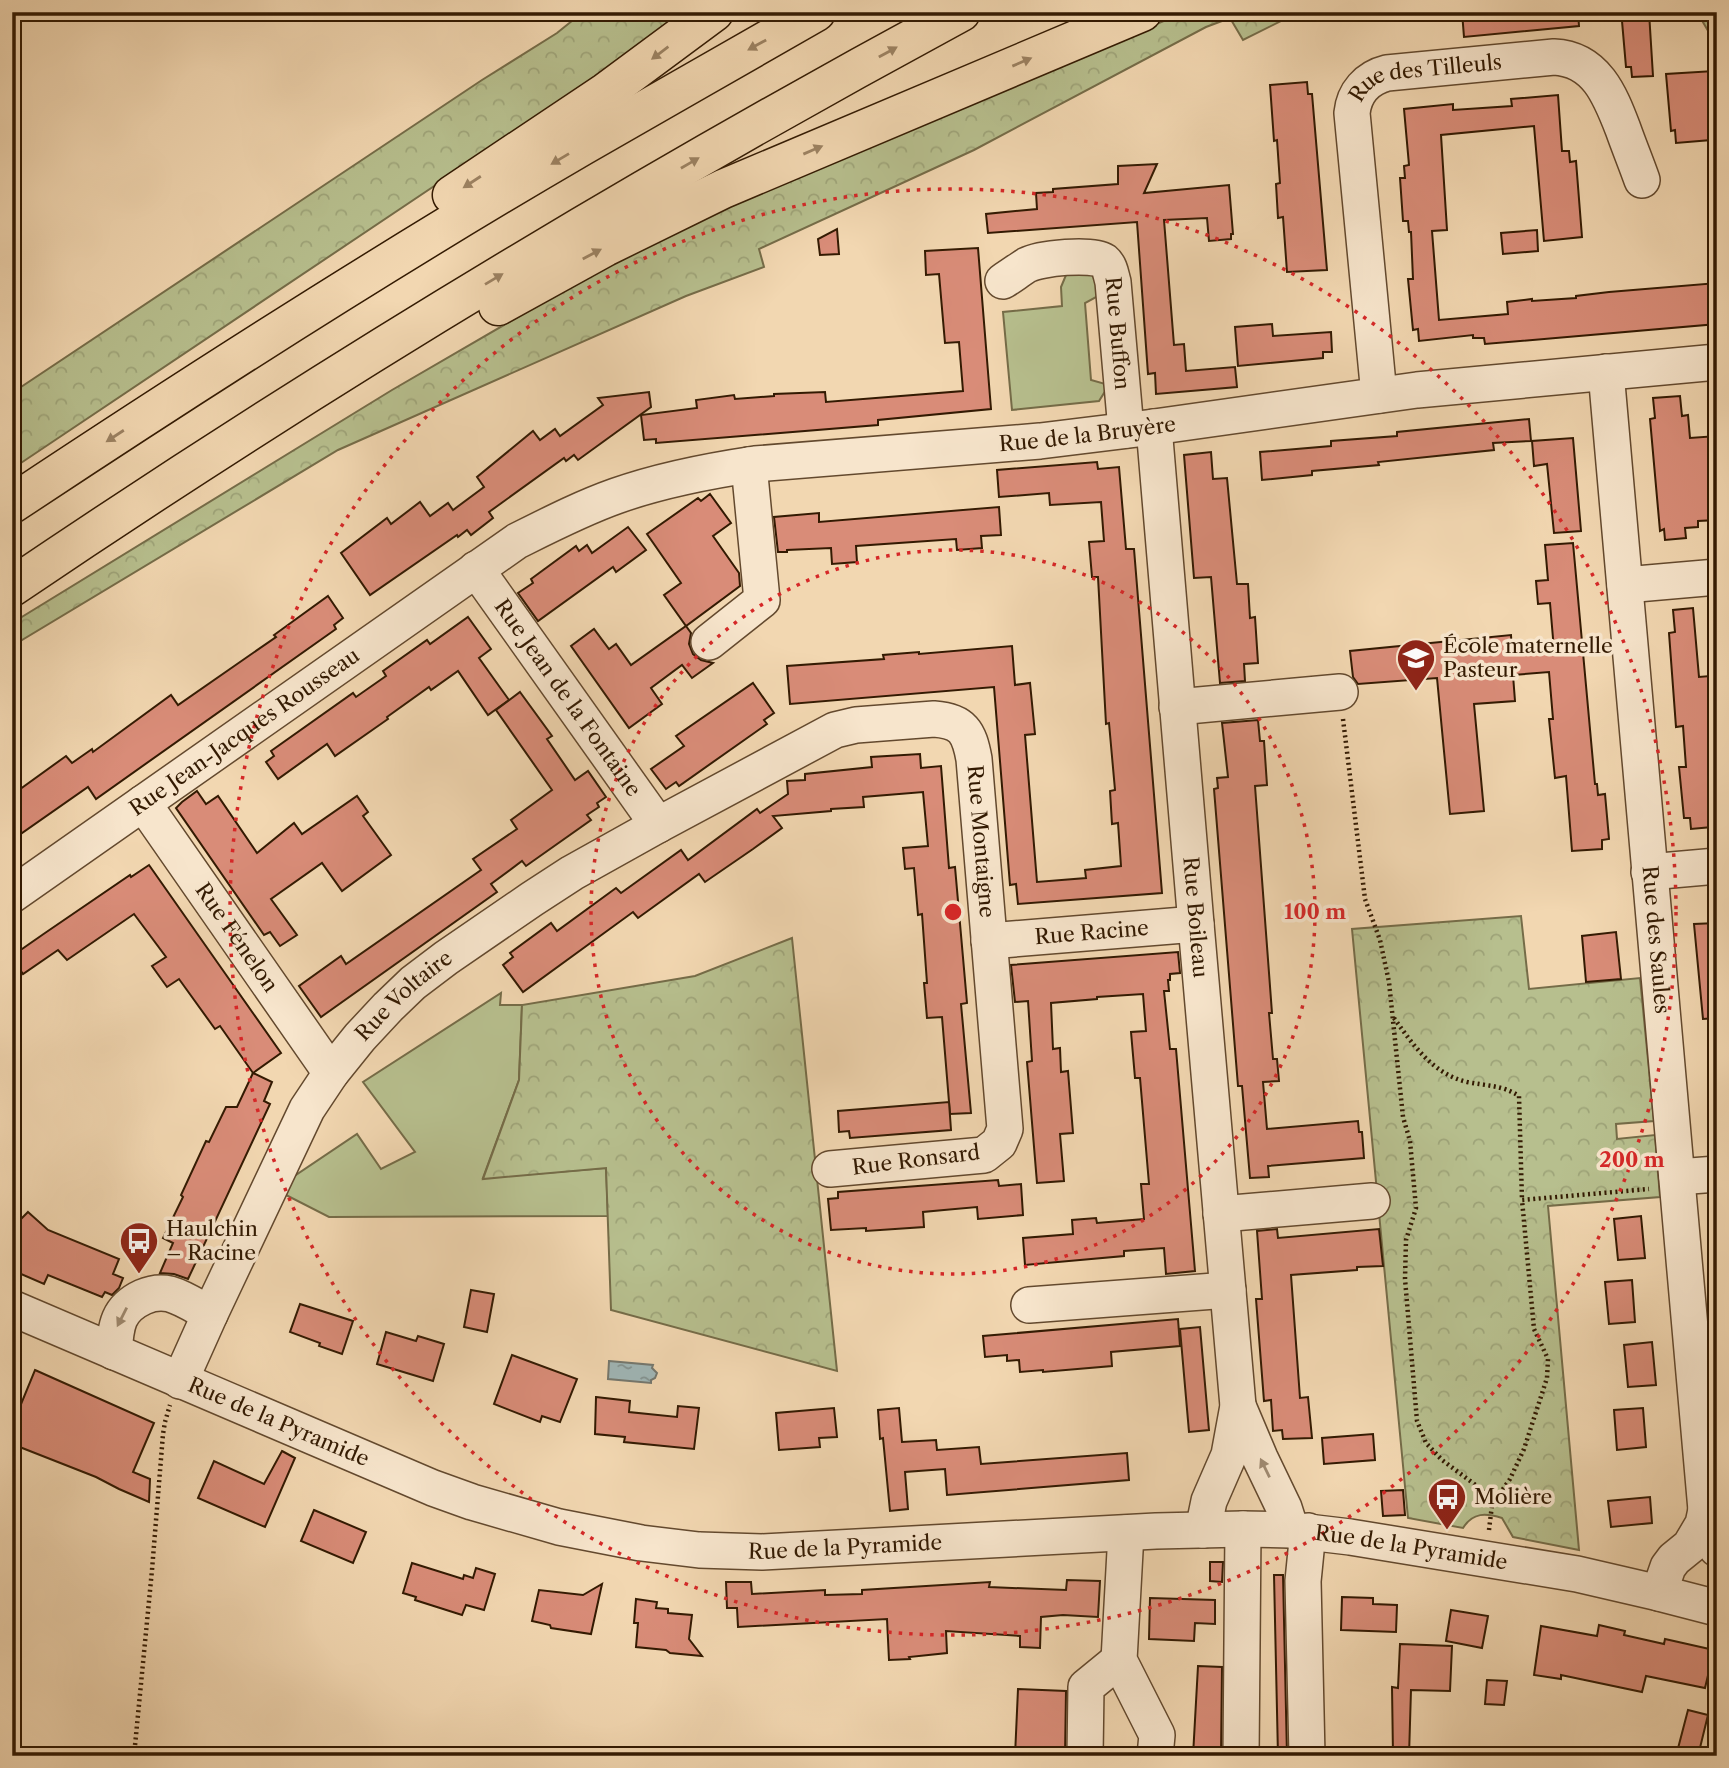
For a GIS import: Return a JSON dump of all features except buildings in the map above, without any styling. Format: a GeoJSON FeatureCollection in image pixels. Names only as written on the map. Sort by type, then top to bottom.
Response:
{"type":"FeatureCollection","features":[{"type":"Feature","properties":{"kind":"highway"},"geometry":{"type":"LineString","coordinates":[[173,399],[316,286],[606,93],[714,12]]}},
{"type":"Feature","properties":{"kind":"highway"},"geometry":{"type":"LineString","coordinates":[[12,504],[369,275],[569,154],[816,12]]}},
{"type":"Feature","properties":{"kind":"highway"},"geometry":{"type":"LineString","coordinates":[[12,587],[354,365],[545,248],[769,118],[961,12]]}},
{"type":"Feature","properties":{"kind":"highway"},"geometry":{"type":"LineString","coordinates":[[208,458],[344,393],[604,247],[723,189],[1142,12]]}},
{"type":"Feature","properties":{"kind":"street","name":"Rue des Tilleuls"},"geometry":{"type":"LineString","coordinates":[[1379,395],[1352,113],[1357,95],[1369,81],[1377,75],[1387,73],[1566,57],[1593,73],[1614,103],[1642,180]]}},
{"type":"Feature","properties":{"kind":"street","name":"Rue Buffon"},"geometry":{"type":"LineString","coordinates":[[1003,281],[1027,265],[1046,260],[1089,257],[1104,261],[1113,282],[1140,429]]}},
{"type":"Feature","properties":{"kind":"street","name":"Rue de la Bruyère"},"geometry":{"type":"LineString","coordinates":[[476,569],[525,537],[616,496],[694,474],[749,465],[1040,441],[1418,390],[1717,362]]}},
{"type":"Feature","properties":{"kind":"street","name":"Rue des Saules"},"geometry":{"type":"LineString","coordinates":[[1606,372],[1677,1182],[1707,1402],[1706,1510],[1703,1524],[1690,1545],[1668,1567],[1660,1593]]}},
{"type":"Feature","properties":{"kind":"street","name":"Rue Boileau"},"geometry":{"type":"LineString","coordinates":[[1140,429],[1177,707],[1238,1406],[1229,1455],[1209,1501],[1203,1530]]}},
{"type":"Feature","properties":{"kind":"street"},"geometry":{"type":"LineString","coordinates":[[709,642],[762,600],[749,465]]}},
{"type":"Feature","properties":{"kind":"street","name":"Rue Jean-Jacques Rousseau"},"geometry":{"type":"LineString","coordinates":[[12,895],[476,569]]}},
{"type":"Feature","properties":{"kind":"street","name":"Rue Jean de la Fontaine"},"geometry":{"type":"LineString","coordinates":[[476,569],[658,824]]}},
{"type":"Feature","properties":{"kind":"street"},"geometry":{"type":"LineString","coordinates":[[1625,585],[1717,577]]}},
{"type":"Feature","properties":{"kind":"street"},"geometry":{"type":"LineString","coordinates":[[1177,707],[1340,692]]}},
{"type":"Feature","properties":{"kind":"street","name":"Rue Montaigne"},"geometry":{"type":"LineString","coordinates":[[783,757],[844,727],[934,719],[945,719],[961,727],[970,741],[974,759],[1005,1120],[1005,1129],[999,1143]]}},
{"type":"Feature","properties":{"kind":"street","name":"Rue Voltaire"},"geometry":{"type":"LineString","coordinates":[[180,1381],[299,1124],[331,1073],[372,1024],[426,973],[532,898],[658,824],[783,757]]}},
{"type":"Feature","properties":{"kind":"street","name":"Rue Fénelon"},"geometry":{"type":"LineString","coordinates":[[143,803],[331,1073]]}},
{"type":"Feature","properties":{"kind":"street"},"geometry":{"type":"LineString","coordinates":[[1649,872],[1717,866]]}},
{"type":"Feature","properties":{"kind":"street","name":"Rue Racine"},"geometry":{"type":"LineString","coordinates":[[989,941],[1196,925]]}},
{"type":"Feature","properties":{"kind":"street","name":"Rue Ronsard"},"geometry":{"type":"LineString","coordinates":[[831,1169],[984,1155],[999,1143]]}},
{"type":"Feature","properties":{"kind":"street"},"geometry":{"type":"LineString","coordinates":[[1677,1182],[1717,1174]]}},
{"type":"Feature","properties":{"kind":"street"},"geometry":{"type":"LineString","coordinates":[[1221,1214],[1372,1201]]}},
{"type":"Feature","properties":{"kind":"street"},"geometry":{"type":"LineString","coordinates":[[1029,1305],[1228,1290]]}},
{"type":"Feature","properties":{"kind":"street"},"geometry":{"type":"LineString","coordinates":[[114,1352],[121,1314],[128,1305],[149,1295],[169,1294],[210,1314]]}},
{"type":"Feature","properties":{"kind":"street","name":"Rue de la Pyramide"},"geometry":{"type":"LineString","coordinates":[[12,1308],[433,1488],[471,1502],[559,1527],[641,1543],[699,1550],[762,1552],[1242,1528],[1300,1530],[1577,1574],[1717,1608]]}},
{"type":"Feature","properties":{"kind":"street","name":"Rue Boileau"},"geometry":{"type":"LineString","coordinates":[[1238,1406],[1284,1507],[1300,1530]]}},
{"type":"Feature","properties":{"kind":"street","name":"Rue des Saules"},"geometry":{"type":"LineString","coordinates":[[1706,1510],[1717,1549]]}},
{"type":"Feature","properties":{"kind":"street"},"geometry":{"type":"LineString","coordinates":[[1241,1756],[1242,1528]]}},
{"type":"Feature","properties":{"kind":"street"},"geometry":{"type":"LineString","coordinates":[[1300,1530],[1307,1756]]}},
{"type":"Feature","properties":{"kind":"street"},"geometry":{"type":"LineString","coordinates":[[1126,1533],[1119,1661],[1157,1735],[1155,1756]]}},
{"type":"Feature","properties":{"kind":"street"},"geometry":{"type":"LineString","coordinates":[[1085,1756],[1086,1687],[1119,1661]]}},
{"type":"Feature","properties":{"kind":"path"},"geometry":{"type":"LineString","coordinates":[[1340,692],[1365,899],[1380,940],[1389,982],[1403,1117],[1410,1141],[1416,1208],[1406,1240],[1405,1279],[1417,1421],[1426,1443],[1441,1460],[1481,1489],[1492,1505]]}},
{"type":"Feature","properties":{"kind":"path"},"geometry":{"type":"LineString","coordinates":[[1393,1016],[1413,1045],[1431,1064],[1464,1081],[1507,1088],[1519,1096],[1522,1200],[1534,1329],[1548,1359],[1547,1378],[1524,1449],[1510,1479],[1492,1505],[1487,1559]]}},
{"type":"Feature","properties":{"kind":"path"},"geometry":{"type":"LineString","coordinates":[[1522,1200],[1677,1182]]}},
{"type":"Feature","properties":{"kind":"path"},"geometry":{"type":"LineString","coordinates":[[134,1756],[163,1434],[167,1411],[180,1381]]}},
{"type":"Feature","properties":{"kind":"green space"},"geometry":{"type":"Polygon","coordinates":[[[583,12],[689,12],[12,469],[12,393],[482,80],[557,33],[583,12]]]}},
{"type":"Feature","properties":{"kind":"green space"},"geometry":{"type":"Polygon","coordinates":[[[1185,12],[1299,12],[1243,40],[1230,18],[1206,27],[974,150],[759,249],[764,267],[686,296],[338,450],[12,646],[12,623],[392,390],[640,246],[1185,12]]]}},
{"type":"Feature","properties":{"kind":"green space"},"geometry":{"type":"Polygon","coordinates":[[[1697,12],[1717,12],[1717,46],[1697,12]]]}},
{"type":"Feature","properties":{"kind":"green space"},"geometry":{"type":"Polygon","coordinates":[[[1085,268],[1109,290],[1085,303],[1091,380],[1109,385],[1099,401],[1012,410],[1003,312],[1062,306],[1061,287],[1066,275],[1085,268]]]}},
{"type":"Feature","properties":{"kind":"green space"},"geometry":{"type":"Polygon","coordinates":[[[1521,916],[1529,989],[1640,978],[1654,1121],[1616,1124],[1617,1139],[1655,1135],[1660,1197],[1548,1206],[1579,1550],[1513,1537],[1502,1518],[1491,1515],[1476,1516],[1463,1528],[1408,1518],[1352,929],[1521,916]]]}},
{"type":"Feature","properties":{"kind":"green space"},"geometry":{"type":"Polygon","coordinates":[[[792,938],[837,1371],[611,1310],[606,1168],[483,1179],[519,1080],[522,1005],[695,976],[792,938]]]}},
{"type":"Feature","properties":{"kind":"green space"},"geometry":{"type":"Polygon","coordinates":[[[501,993],[500,1005],[522,1005],[519,1080],[483,1178],[606,1168],[608,1216],[329,1217],[284,1194],[293,1177],[357,1134],[381,1169],[415,1152],[363,1082],[501,993]]]}},
{"type":"Feature","properties":{"kind":"water"},"geometry":{"type":"Polygon","coordinates":[[[609,1361],[653,1365],[652,1368],[657,1373],[651,1383],[608,1379],[609,1361]]]}},
{"type":"Feature","properties":{"kind":"place","name":"École maternelle Pasteur"},"geometry":{"type":"Point","coordinates":[1416,692]}},
{"type":"Feature","properties":{"kind":"place","name":"Haulchin – Racine"},"geometry":{"type":"Point","coordinates":[139,1275]}},
{"type":"Feature","properties":{"kind":"place","name":"Molière"},"geometry":{"type":"Point","coordinates":[1447,1531]}}]}
